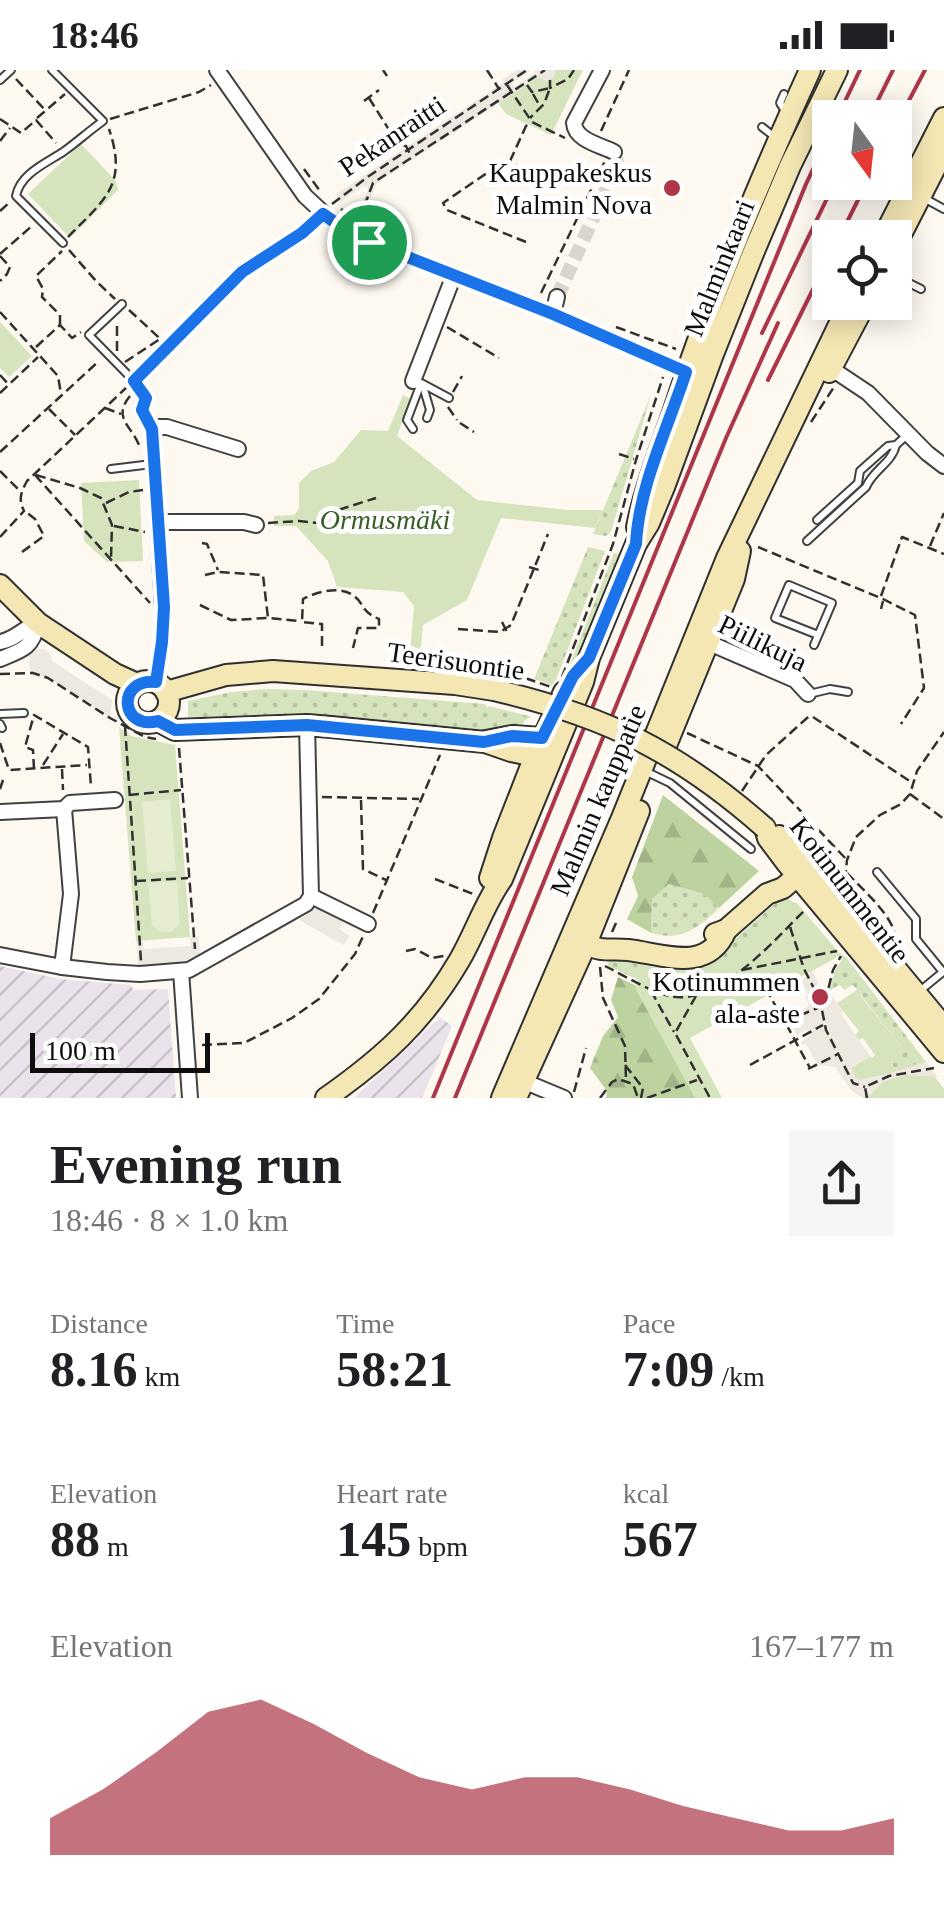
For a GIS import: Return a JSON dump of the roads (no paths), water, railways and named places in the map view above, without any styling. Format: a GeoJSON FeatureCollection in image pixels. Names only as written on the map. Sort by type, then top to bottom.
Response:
{"type":"FeatureCollection","features":[{"type":"Feature","properties":{"kind":"main road","name":"Malminkaari"},"geometry":{"type":"LineString","coordinates":[[326,1098],[388,1051],[415,1024],[459,962],[482,894],[573,676],[589,658],[636,544],[664,488],[686,373],[770,134],[788,117],[810,70]]}},
{"type":"Feature","properties":{"kind":"main road","name":"Malminkaari"},"geometry":{"type":"LineString","coordinates":[[686,373],[754,251],[837,70]]}},
{"type":"Feature","properties":{"kind":"main road"},"geometry":{"type":"LineString","coordinates":[[912,180],[944,118]]}},
{"type":"Feature","properties":{"kind":"main road"},"geometry":{"type":"LineString","coordinates":[[912,185],[944,150]]}},
{"type":"Feature","properties":{"kind":"main road","name":"Malmin kauppatie"},"geometry":{"type":"LineString","coordinates":[[826,365],[843,320]]}},
{"type":"Feature","properties":{"kind":"main road","name":"Malmin kauppatie"},"geometry":{"type":"LineString","coordinates":[[502,1098],[517,1085],[584,934],[701,640],[728,558],[748,535],[786,436],[855,320]]}},
{"type":"Feature","properties":{"kind":"main road"},"geometry":{"type":"LineString","coordinates":[[0,585],[38,623],[153,704],[175,730],[307,725],[484,742],[512,736],[543,749]]}},
{"type":"Feature","properties":{"kind":"main road","name":"Teerisuontie"},"geometry":{"type":"LineString","coordinates":[[153,704],[226,675],[273,671],[496,682],[635,736],[705,779],[765,837]]}},
{"type":"Feature","properties":{"kind":"main road","name":"Kotinummentie"},"geometry":{"type":"LineString","coordinates":[[765,837],[911,998],[944,1027]]}},
{"type":"Feature","properties":{"kind":"main road"},"geometry":{"type":"LineString","coordinates":[[584,934],[615,936],[627,950],[666,958],[693,958],[710,952],[720,944],[726,930],[766,894],[783,888],[795,866]]}},
{"type":"Feature","properties":{"kind":"main road","name":"Kotinummentie"},"geometry":{"type":"LineString","coordinates":[[911,998],[939,1060]]}},
{"type":"Feature","properties":{"kind":"street"},"geometry":{"type":"LineString","coordinates":[[602,70],[574,125],[578,135],[610,155]]}},
{"type":"Feature","properties":{"kind":"street"},"geometry":{"type":"LineString","coordinates":[[219,73],[305,196],[327,209],[350,233],[553,314],[686,373]]}},
{"type":"Feature","properties":{"kind":"street"},"geometry":{"type":"LineString","coordinates":[[417,379],[454,275]]}},
{"type":"Feature","properties":{"kind":"street"},"geometry":{"type":"LineString","coordinates":[[553,314],[557,297]]}},
{"type":"Feature","properties":{"kind":"street"},"geometry":{"type":"LineString","coordinates":[[826,365],[868,393],[944,466]]}},
{"type":"Feature","properties":{"kind":"street"},"geometry":{"type":"LineString","coordinates":[[142,410],[152,429],[147,465],[164,607],[153,704]]}},
{"type":"Feature","properties":{"kind":"street"},"geometry":{"type":"LineString","coordinates":[[152,429],[167,427],[238,449]]}},
{"type":"Feature","properties":{"kind":"street"},"geometry":{"type":"LineString","coordinates":[[152,527],[244,522],[256,526]]}},
{"type":"Feature","properties":{"kind":"street"},"geometry":{"type":"LineString","coordinates":[[0,642],[11,640],[25,627],[38,623]]}},
{"type":"Feature","properties":{"kind":"street"},"geometry":{"type":"LineString","coordinates":[[0,659],[34,640],[38,623]]}},
{"type":"Feature","properties":{"kind":"street","name":"Piilikuja"},"geometry":{"type":"LineString","coordinates":[[701,640],[798,677],[808,694]]}},
{"type":"Feature","properties":{"kind":"street"},"geometry":{"type":"LineString","coordinates":[[0,955],[62,967],[133,974],[189,969],[306,904],[311,896],[307,725]]}},
{"type":"Feature","properties":{"kind":"street"},"geometry":{"type":"LineString","coordinates":[[0,812],[122,797]]}},
{"type":"Feature","properties":{"kind":"street"},"geometry":{"type":"LineString","coordinates":[[62,967],[72,894],[67,806]]}},
{"type":"Feature","properties":{"kind":"street"},"geometry":{"type":"LineString","coordinates":[[311,896],[368,924]]}},
{"type":"Feature","properties":{"kind":"street"},"geometry":{"type":"LineString","coordinates":[[189,969],[190,1098]]}},
{"type":"Feature","properties":{"kind":"street"},"geometry":{"type":"LineString","coordinates":[[517,1085],[564,1098]]}},
{"type":"Feature","properties":{"kind":"lane"},"geometry":{"type":"LineString","coordinates":[[52,70],[102,121],[42,164],[20,184],[16,196],[64,245]]}},
{"type":"Feature","properties":{"kind":"lane"},"geometry":{"type":"LineString","coordinates":[[0,80],[10,71]]}},
{"type":"Feature","properties":{"kind":"lane"},"geometry":{"type":"LineString","coordinates":[[784,94],[780,103],[788,117]]}},
{"type":"Feature","properties":{"kind":"lane"},"geometry":{"type":"LineString","coordinates":[[770,134],[790,166]]}},
{"type":"Feature","properties":{"kind":"lane"},"geometry":{"type":"LineString","coordinates":[[912,193],[944,209]]}},
{"type":"Feature","properties":{"kind":"lane"},"geometry":{"type":"LineString","coordinates":[[912,284],[921,289]]}},
{"type":"Feature","properties":{"kind":"lane"},"geometry":{"type":"LineString","coordinates":[[120,306],[90,335],[146,398],[142,410]]}},
{"type":"Feature","properties":{"kind":"lane"},"geometry":{"type":"LineString","coordinates":[[417,379],[450,398]]}},
{"type":"Feature","properties":{"kind":"lane"},"geometry":{"type":"LineString","coordinates":[[417,379],[426,392],[430,410],[427,418]]}},
{"type":"Feature","properties":{"kind":"lane"},"geometry":{"type":"LineString","coordinates":[[413,428],[407,422],[417,379]]}},
{"type":"Feature","properties":{"kind":"lane"},"geometry":{"type":"LineString","coordinates":[[817,520],[858,483],[860,471],[908,434]]}},
{"type":"Feature","properties":{"kind":"lane"},"geometry":{"type":"LineString","coordinates":[[807,541],[866,487],[870,476],[894,455],[896,445]]}},
{"type":"Feature","properties":{"kind":"lane"},"geometry":{"type":"LineString","coordinates":[[110,469],[147,465]]}},
{"type":"Feature","properties":{"kind":"lane"},"geometry":{"type":"LineString","coordinates":[[814,645],[818,636],[832,603],[789,585],[776,618],[818,636]]}},
{"type":"Feature","properties":{"kind":"lane"},"geometry":{"type":"LineString","coordinates":[[808,694],[830,689],[848,692]]}},
{"type":"Feature","properties":{"kind":"lane"},"geometry":{"type":"LineString","coordinates":[[0,714],[24,713]]}},
{"type":"Feature","properties":{"kind":"lane"},"geometry":{"type":"LineString","coordinates":[[647,772],[765,837]]}},
{"type":"Feature","properties":{"kind":"lane"},"geometry":{"type":"LineString","coordinates":[[877,872],[916,919],[916,939],[943,971],[911,998]]}},
{"type":"Feature","properties":{"kind":"tunnel"},"geometry":{"type":"LineString","coordinates":[[557,297],[618,164],[614,152]]}},
{"type":"Feature","properties":{"kind":"railway"},"geometry":{"type":"LineString","coordinates":[[846,100],[860,70]]}},
{"type":"Feature","properties":{"kind":"railway"},"geometry":{"type":"LineString","coordinates":[[878,100],[893,70]]}},
{"type":"Feature","properties":{"kind":"railway"},"geometry":{"type":"LineString","coordinates":[[909,100],[925,70]]}},
{"type":"Feature","properties":{"kind":"railway"},"geometry":{"type":"LineString","coordinates":[[433,1098],[812,171]]}},
{"type":"Feature","properties":{"kind":"railway"},"geometry":{"type":"LineString","coordinates":[[762,333],[826,200]]}},
{"type":"Feature","properties":{"kind":"railway"},"geometry":{"type":"LineString","coordinates":[[848,220],[858,200]]}},
{"type":"Feature","properties":{"kind":"railway"},"geometry":{"type":"LineString","coordinates":[[768,380],[812,291]]}},
{"type":"Feature","properties":{"kind":"railway"},"geometry":{"type":"LineString","coordinates":[[455,1098],[726,438],[778,323]]}},
{"type":"Feature","properties":{"kind":"place","name":"Kauppakeskus Malmin Nova"},"geometry":{"type":"Point","coordinates":[672,188]}},
{"type":"Feature","properties":{"kind":"place","name":"Kotinummen ala-aste"},"geometry":{"type":"Point","coordinates":[820,997]}},
{"type":"Feature","properties":{"kind":"park label","name":"Ormusmäki"},"geometry":{"type":"Point","coordinates":[385,519]}}]}
